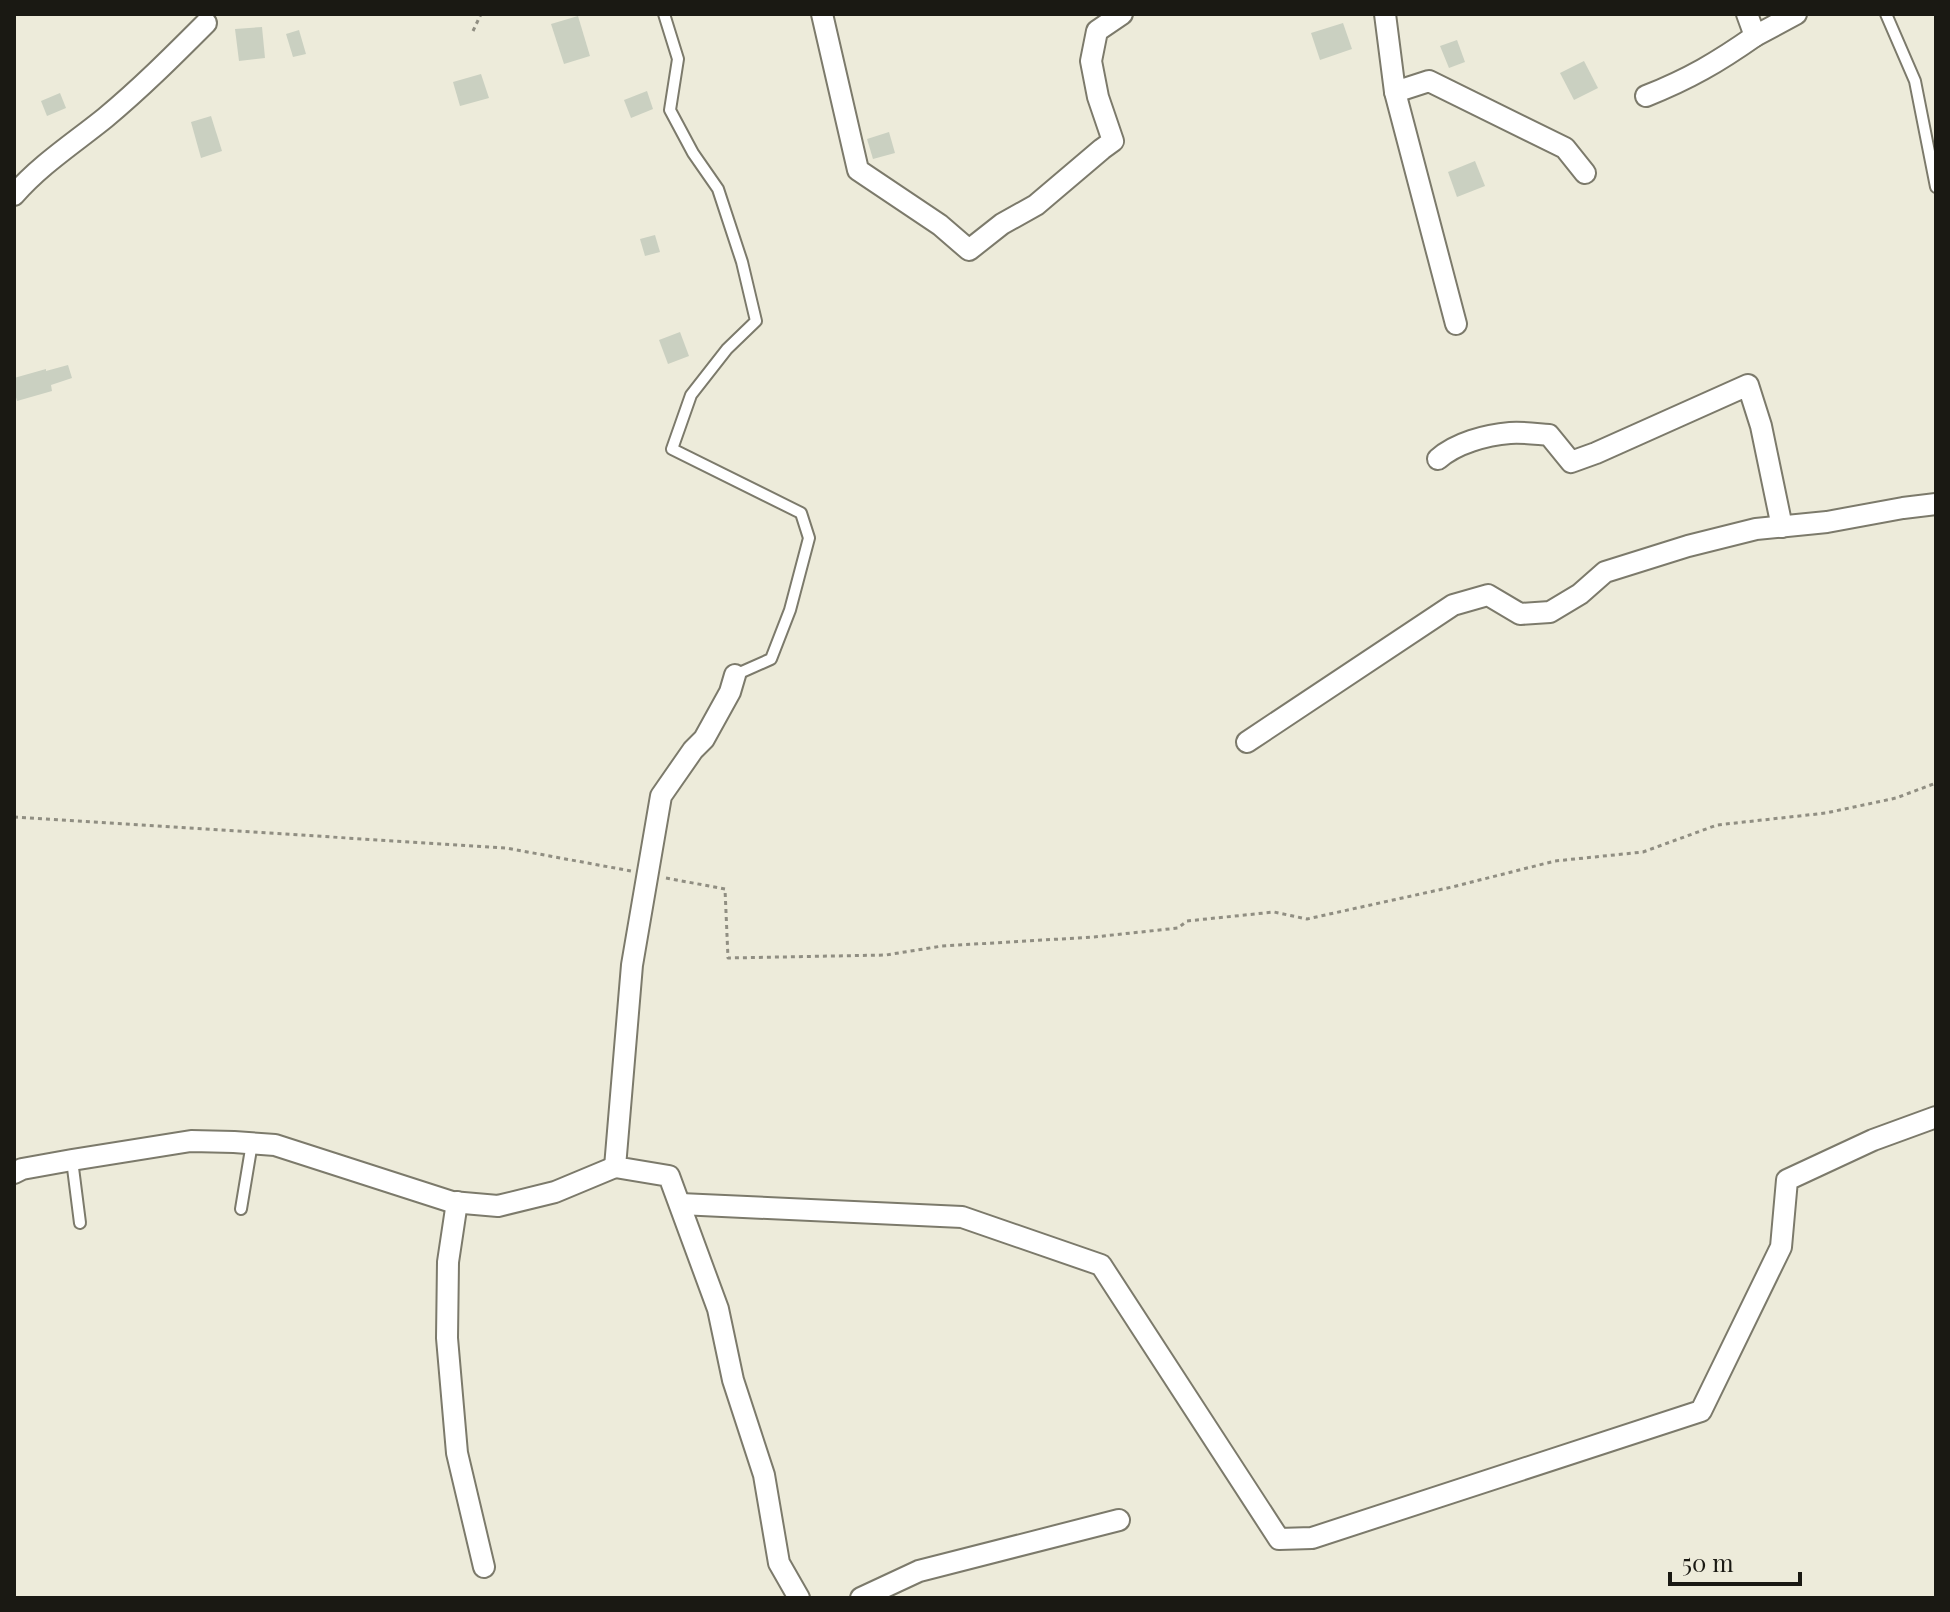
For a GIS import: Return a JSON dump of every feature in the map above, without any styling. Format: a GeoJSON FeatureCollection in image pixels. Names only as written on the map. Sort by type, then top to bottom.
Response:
{"type":"FeatureCollection","features":[{"type":"Feature","properties":{"kind":"street"},"geometry":{"type":"LineString","coordinates":[[822,14],[858,170],[940,225],[969,250],[1002,224],[1036,205],[1113,141],[1098,97],[1091,61],[1097,31],[1122,14]]}},
{"type":"Feature","properties":{"kind":"street"},"geometry":{"type":"LineString","coordinates":[[1385,14],[1395,92],[1456,324]]}},
{"type":"Feature","properties":{"kind":"street"},"geometry":{"type":"LineString","coordinates":[[1747,14],[1755,36]]}},
{"type":"Feature","properties":{"kind":"street"},"geometry":{"type":"LineString","coordinates":[[1646,96],[1719,62],[1755,36],[1796,14]]}},
{"type":"Feature","properties":{"kind":"street"},"geometry":{"type":"LineString","coordinates":[[14,195],[50,160],[147,82],[206,23]]}},
{"type":"Feature","properties":{"kind":"street"},"geometry":{"type":"LineString","coordinates":[[1395,92],[1429,81],[1565,148],[1585,173]]}},
{"type":"Feature","properties":{"kind":"street"},"geometry":{"type":"LineString","coordinates":[[1438,459],[1450,449],[1510,433],[1549,435],[1571,462],[1748,385],[1761,426],[1782,527]]}},
{"type":"Feature","properties":{"kind":"street"},"geometry":{"type":"LineString","coordinates":[[1247,742],[1453,605],[1488,595],[1520,614],[1550,612],[1580,594],[1605,572],[1637,560],[1756,529],[1827,522],[1936,504]]}},
{"type":"Feature","properties":{"kind":"street"},"geometry":{"type":"LineString","coordinates":[[615,1167],[632,965],[661,796],[704,739],[730,692],[735,675]]}},
{"type":"Feature","properties":{"kind":"street"},"geometry":{"type":"LineString","coordinates":[[680,1204],[962,1217],[1101,1265],[1279,1539],[1312,1538],[1701,1411],[1781,1247],[1787,1180],[1873,1140],[1936,1117]]}},
{"type":"Feature","properties":{"kind":"street"},"geometry":{"type":"LineString","coordinates":[[14,1173],[22,1169],[191,1141],[275,1145],[457,1202],[498,1206],[555,1192],[615,1167],[669,1176],[718,1309],[733,1380],[764,1475],[779,1563],[799,1598]]}},
{"type":"Feature","properties":{"kind":"street"},"geometry":{"type":"LineString","coordinates":[[457,1202],[448,1262],[447,1338],[457,1453],[484,1567]]}},
{"type":"Feature","properties":{"kind":"street"},"geometry":{"type":"LineString","coordinates":[[861,1598],[919,1571],[1119,1520]]}},
{"type":"Feature","properties":{"kind":"lane"},"geometry":{"type":"LineString","coordinates":[[664,14],[678,59],[670,110],[693,153],[718,189],[742,262],[756,321],[727,349],[691,395],[672,449],[801,513],[809,538],[790,610],[771,659],[735,675]]}},
{"type":"Feature","properties":{"kind":"lane"},"geometry":{"type":"LineString","coordinates":[[1886,14],[1915,81],[1936,187]]}},
{"type":"Feature","properties":{"kind":"lane"},"geometry":{"type":"LineString","coordinates":[[241,1209],[252,1143]]}},
{"type":"Feature","properties":{"kind":"lane"},"geometry":{"type":"LineString","coordinates":[[72,1160],[80,1223]]}},
{"type":"Feature","properties":{"kind":"path"},"geometry":{"type":"LineString","coordinates":[[473,31],[481,14]]}},
{"type":"Feature","properties":{"kind":"path"},"geometry":{"type":"LineString","coordinates":[[14,817],[506,848],[725,889],[728,958],[886,955],[942,946],[1164,930],[1178,928],[1187,921],[1274,912],[1307,919],[1555,861],[1643,852],[1717,825],[1840,810],[1896,798],[1936,783]]}},
{"type":"Feature","properties":{"kind":"building"},"geometry":{"type":"Polygon","coordinates":[[[578,16],[590,56],[564,64],[551,24],[578,16]]]}},
{"type":"Feature","properties":{"kind":"building"},"geometry":{"type":"Polygon","coordinates":[[[1343,23],[1352,49],[1320,60],[1311,33],[1343,23]]]}},
{"type":"Feature","properties":{"kind":"building"},"geometry":{"type":"Polygon","coordinates":[[[262,27],[265,58],[239,61],[235,29],[262,27]]]}},
{"type":"Feature","properties":{"kind":"building"},"geometry":{"type":"Polygon","coordinates":[[[299,30],[306,54],[293,57],[286,34],[299,30]]]}},
{"type":"Feature","properties":{"kind":"building"},"geometry":{"type":"Polygon","coordinates":[[[1457,40],[1465,62],[1449,68],[1440,46],[1457,40]]]}},
{"type":"Feature","properties":{"kind":"building"},"geometry":{"type":"Polygon","coordinates":[[[1584,61],[1598,88],[1574,100],[1560,73],[1584,61]]]}},
{"type":"Feature","properties":{"kind":"building"},"geometry":{"type":"Polygon","coordinates":[[[481,74],[489,98],[460,106],[453,82],[481,74]]]}},
{"type":"Feature","properties":{"kind":"building"},"geometry":{"type":"Polygon","coordinates":[[[647,91],[653,109],[631,118],[624,100],[647,91]]]}},
{"type":"Feature","properties":{"kind":"building"},"geometry":{"type":"Polygon","coordinates":[[[60,93],[66,108],[47,116],[41,101],[60,93]]]}},
{"type":"Feature","properties":{"kind":"building"},"geometry":{"type":"Polygon","coordinates":[[[211,116],[222,151],[201,158],[191,122],[211,116]]]}},
{"type":"Feature","properties":{"kind":"building"},"geometry":{"type":"Polygon","coordinates":[[[889,132],[895,153],[873,159],[867,139],[889,132]]]}},
{"type":"Feature","properties":{"kind":"building"},"geometry":{"type":"Polygon","coordinates":[[[1475,161],[1485,186],[1457,197],[1448,172],[1475,161]]]}},
{"type":"Feature","properties":{"kind":"building"},"geometry":{"type":"Polygon","coordinates":[[[655,235],[660,252],[645,256],[640,239],[655,235]]]}},
{"type":"Feature","properties":{"kind":"building"},"geometry":{"type":"Polygon","coordinates":[[[680,332],[689,356],[668,364],[659,340],[680,332]]]}},
{"type":"Feature","properties":{"kind":"building"},"geometry":{"type":"Polygon","coordinates":[[[68,365],[72,378],[51,385],[52,391],[17,401],[14,378],[68,365]]]}}]}
